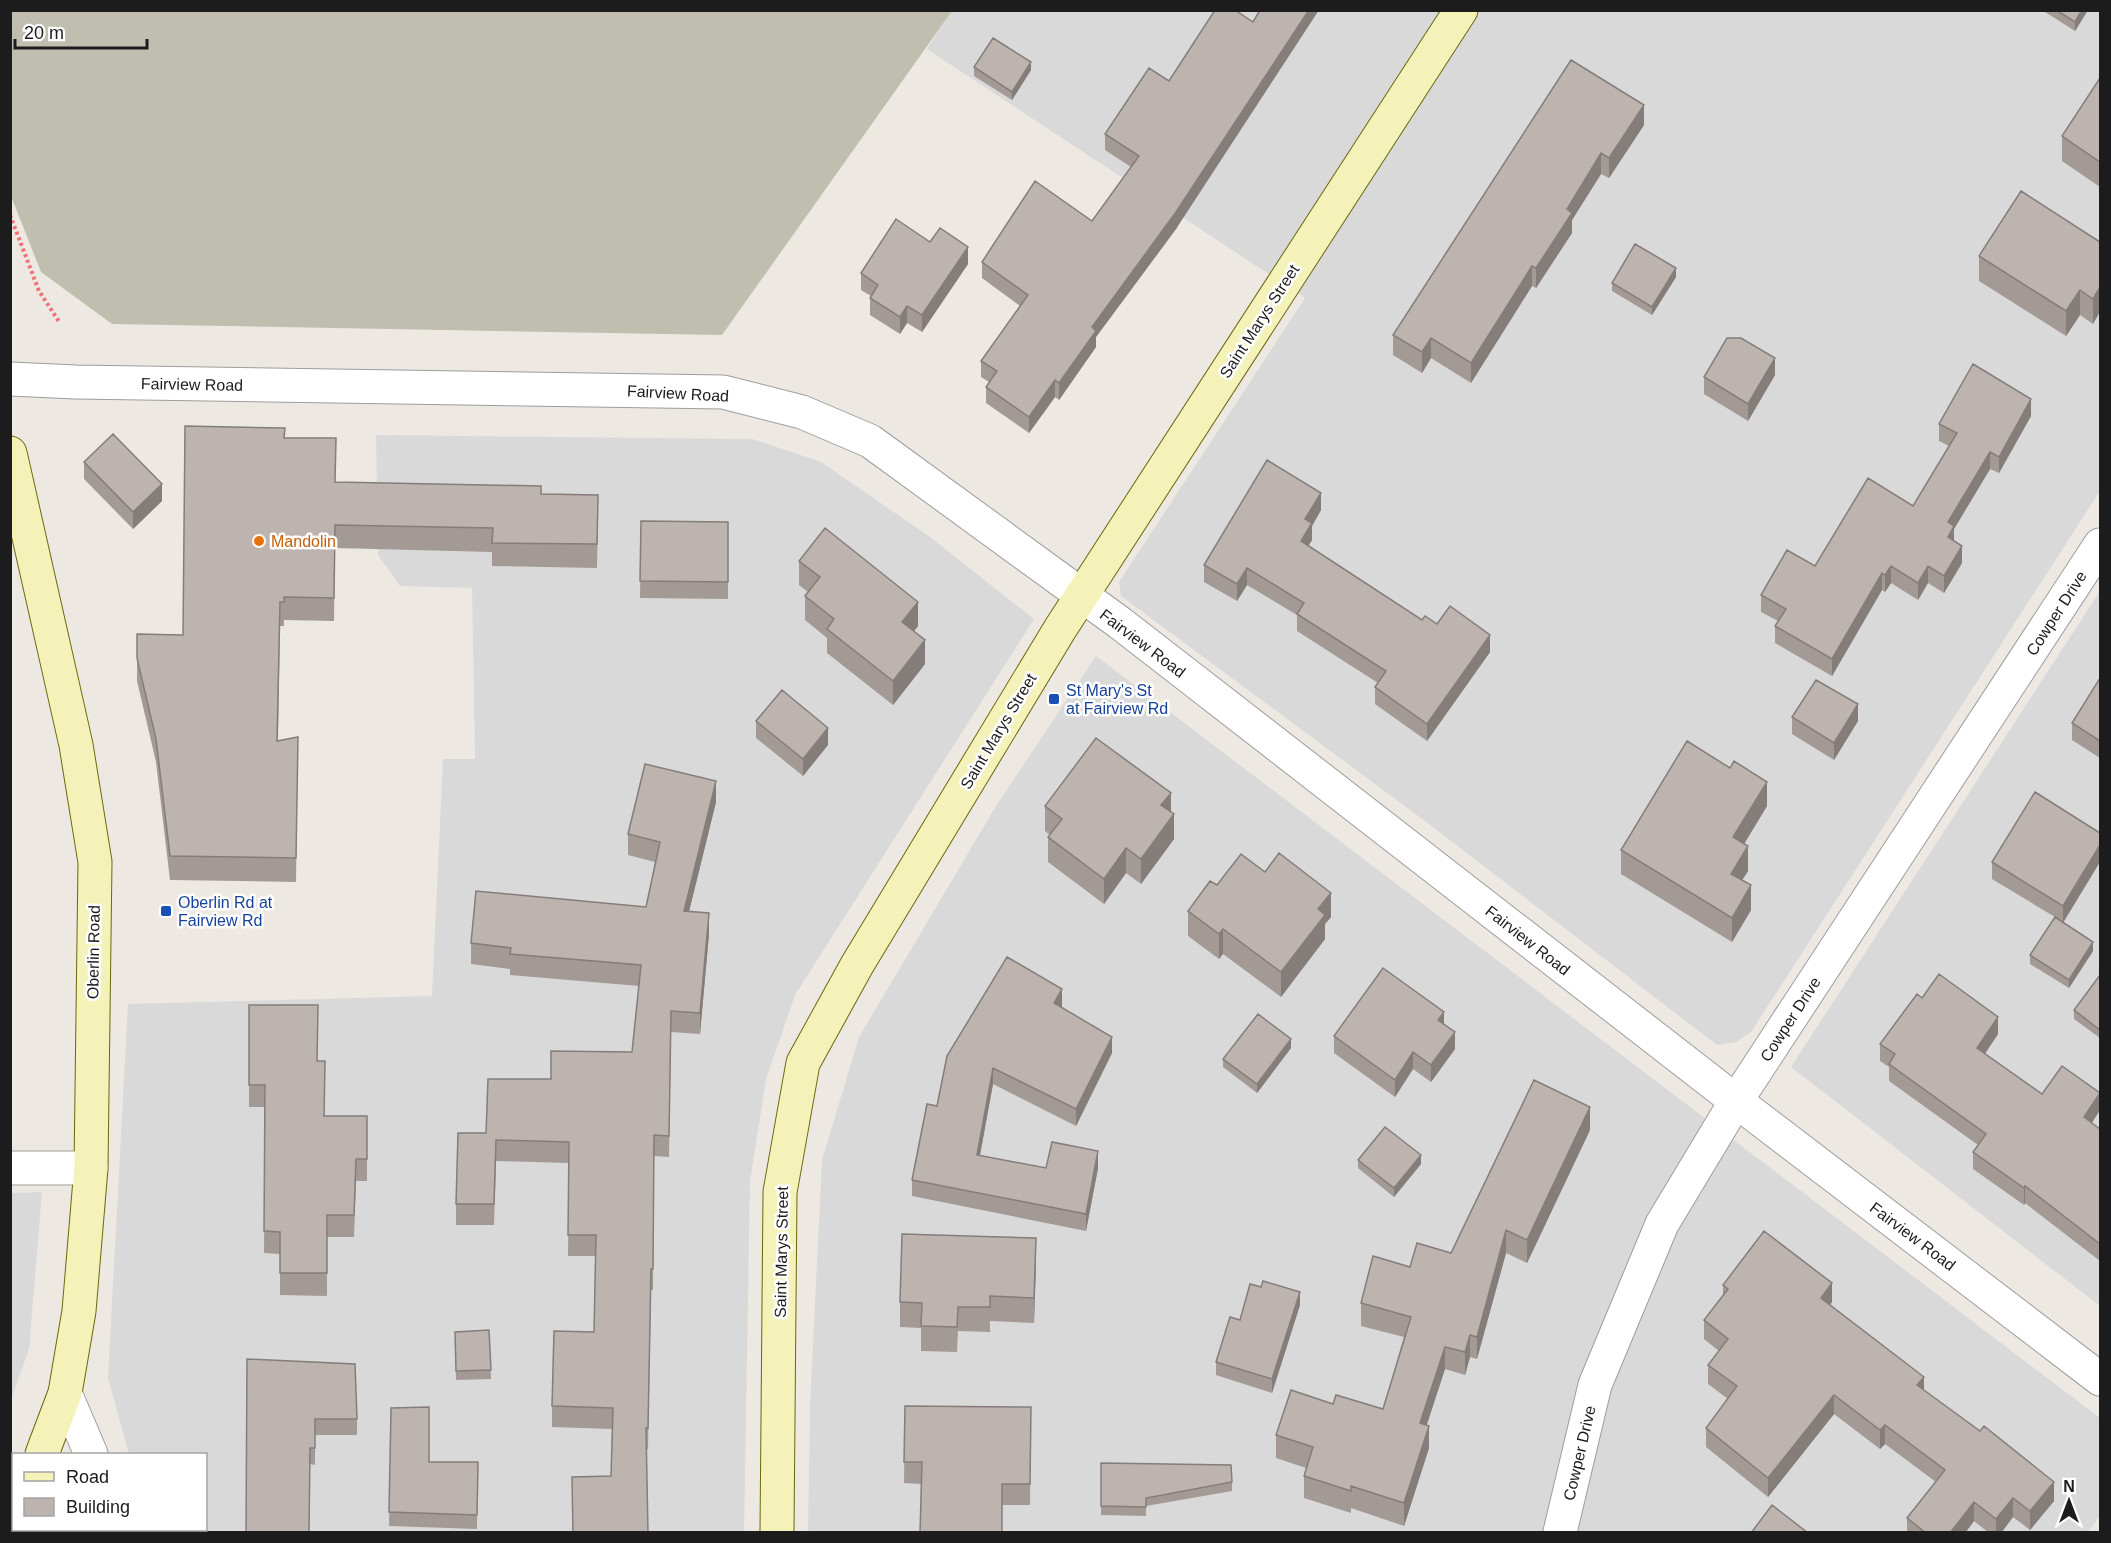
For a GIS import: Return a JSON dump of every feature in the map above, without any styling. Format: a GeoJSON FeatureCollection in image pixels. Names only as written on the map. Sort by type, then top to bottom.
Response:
{"type":"FeatureCollection","features":[{"type":"Feature","properties":{"kind":"main road","name":"Saint Marys Street"},"geometry":{"type":"LineString","coordinates":[[777,1533],[780,1192],[803,1063],[857,965],[1081,596],[1461,10]]}},
{"type":"Feature","properties":{"kind":"main road","name":"Oberlin Road"},"geometry":{"type":"LineString","coordinates":[[10,453],[76,745],[95,862],[91,1168],[79,1311],[64,1393],[43,1453]]}},
{"type":"Feature","properties":{"kind":"street","name":"Fairview Road"},"geometry":{"type":"LineString","coordinates":[[10,378],[76,382],[723,392],[802,412],[870,441],[1129,631],[1736,1101],[2100,1379]]}},
{"type":"Feature","properties":{"kind":"street","name":"Cowper Drive"},"geometry":{"type":"LineString","coordinates":[[1560,1533],[1595,1385],[1662,1224],[1736,1101],[2100,545]]}},
{"type":"Feature","properties":{"kind":"street"},"geometry":{"type":"LineString","coordinates":[[10,1168],[91,1168]]}},
{"type":"Feature","properties":{"kind":"street"},"geometry":{"type":"LineString","coordinates":[[64,1393],[90,1453]]}},
{"type":"Feature","properties":{"kind":"path"},"geometry":{"type":"LineString","coordinates":[[10,215],[39,291],[60,323]]}},
{"type":"Feature","properties":{"kind":"shaded area"},"geometry":{"type":"Polygon","coordinates":[[[11,10],[952,11],[722,335],[112,324],[41,272],[11,196],[11,10]]]}},
{"type":"Feature","properties":{"kind":"shaded area"},"geometry":{"type":"Polygon","coordinates":[[[952,10],[2100,11],[2100,491],[1751,1032],[1736,1042],[1717,1045],[1425,821],[1121,596],[1119,582],[1305,298],[927,49],[952,10]]]}},
{"type":"Feature","properties":{"kind":"shaded area"},"geometry":{"type":"Polygon","coordinates":[[[376,435],[752,439],[821,462],[930,537],[1034,619],[795,995],[766,1079],[750,1181],[744,1532],[146,1531],[207,1531],[207,1453],[129,1453],[108,1378],[128,1004],[432,996],[443,759],[475,759],[472,588],[400,586],[378,555],[376,435]]]}},
{"type":"Feature","properties":{"kind":"shaded area"},"geometry":{"type":"Polygon","coordinates":[[[2100,591],[2100,1306],[1791,1067],[2100,591]]]}},
{"type":"Feature","properties":{"kind":"shaded area"},"geometry":{"type":"Polygon","coordinates":[[[1096,656],[2100,1418],[2100,1516],[2088,1532],[808,1532],[810,1407],[822,1160],[859,1037],[996,806],[1096,656]]]}},
{"type":"Feature","properties":{"kind":"shaded area"},"geometry":{"type":"Polygon","coordinates":[[[42,1192],[29,1349],[11,1399],[11,1193],[42,1192]]]}},
{"type":"Feature","properties":{"kind":"building"},"geometry":{"type":"Polygon","coordinates":[[[1215,10],[1235,10],[1253,22],[1260,10],[1309,10],[1176,212],[1092,327],[1096,331],[1059,383],[1055,380],[1029,417],[986,387],[997,371],[981,361],[1028,295],[982,262],[1035,181],[1092,221],[1139,156],[1105,134],[1149,68],[1169,81],[1215,10]]]}},
{"type":"Feature","properties":{"kind":"building"},"geometry":{"type":"Polygon","coordinates":[[[2056,10],[2082,10],[2075,22],[2056,10]]]}},
{"type":"Feature","properties":{"kind":"building"},"geometry":{"type":"Polygon","coordinates":[[[993,38],[1031,62],[1012,92],[974,67],[993,38]]]}},
{"type":"Feature","properties":{"kind":"building"},"geometry":{"type":"Polygon","coordinates":[[[1571,60],[1644,105],[1609,158],[1601,153],[1567,209],[1572,213],[1536,268],[1532,266],[1471,363],[1431,338],[1422,352],[1393,335],[1571,60]]]}},
{"type":"Feature","properties":{"kind":"building"},"geometry":{"type":"Polygon","coordinates":[[[2100,78],[2100,162],[2062,136],[2100,78]]]}},
{"type":"Feature","properties":{"kind":"building"},"geometry":{"type":"Polygon","coordinates":[[[2021,191],[2100,242],[2100,287],[2093,299],[2080,290],[2066,311],[1979,256],[2021,191]]]}},
{"type":"Feature","properties":{"kind":"building"},"geometry":{"type":"Polygon","coordinates":[[[896,219],[930,242],[940,228],[968,247],[922,315],[907,306],[900,317],[870,298],[878,285],[861,273],[896,219]]]}},
{"type":"Feature","properties":{"kind":"building"},"geometry":{"type":"Polygon","coordinates":[[[1635,244],[1676,268],[1652,307],[1612,283],[1635,244]]]}},
{"type":"Feature","properties":{"kind":"building"},"geometry":{"type":"Polygon","coordinates":[[[1727,338],[1741,338],[1775,358],[1748,404],[1704,377],[1727,338]]]}},
{"type":"Feature","properties":{"kind":"building"},"geometry":{"type":"Polygon","coordinates":[[[1973,364],[2031,399],[1999,457],[1990,452],[1948,522],[1954,526],[1948,537],[1962,546],[1944,576],[1928,566],[1918,583],[1891,566],[1885,575],[1882,573],[1832,659],[1775,626],[1786,609],[1761,595],[1787,550],[1815,566],[1868,478],[1913,506],[1957,433],[1939,424],[1973,364]]]}},
{"type":"Feature","properties":{"kind":"building"},"geometry":{"type":"Polygon","coordinates":[[[185,426],[285,428],[284,438],[336,438],[335,482],[541,486],[541,494],[598,495],[597,544],[492,543],[493,528],[335,525],[334,598],[284,597],[284,602],[280,602],[277,741],[298,737],[296,858],[170,856],[156,739],[137,658],[137,634],[183,635],[185,426]]]}},
{"type":"Feature","properties":{"kind":"building"},"geometry":{"type":"Polygon","coordinates":[[[113,434],[162,484],[133,512],[84,462],[113,434]]]}},
{"type":"Feature","properties":{"kind":"building"},"geometry":{"type":"Polygon","coordinates":[[[1267,460],[1321,493],[1305,519],[1312,523],[1301,541],[1422,620],[1425,616],[1437,624],[1450,606],[1490,635],[1427,724],[1375,687],[1386,671],[1297,614],[1304,603],[1247,568],[1237,584],[1204,565],[1267,460]]]}},
{"type":"Feature","properties":{"kind":"building"},"geometry":{"type":"Polygon","coordinates":[[[641,521],[728,522],[728,582],[640,581],[641,521]]]}},
{"type":"Feature","properties":{"kind":"building"},"geometry":{"type":"Polygon","coordinates":[[[825,528],[918,602],[902,622],[925,640],[893,681],[827,629],[834,619],[805,596],[820,577],[799,561],[825,528]]]}},
{"type":"Feature","properties":{"kind":"building"},"geometry":{"type":"Polygon","coordinates":[[[2100,678],[2100,741],[2072,723],[2100,678]]]}},
{"type":"Feature","properties":{"kind":"building"},"geometry":{"type":"Polygon","coordinates":[[[1816,680],[1858,704],[1834,743],[1792,717],[1816,680]]]}},
{"type":"Feature","properties":{"kind":"building"},"geometry":{"type":"Polygon","coordinates":[[[782,690],[828,728],[803,759],[756,721],[782,690]]]}},
{"type":"Feature","properties":{"kind":"building"},"geometry":{"type":"Polygon","coordinates":[[[1096,738],[1171,793],[1161,805],[1174,814],[1141,859],[1126,848],[1104,879],[1048,837],[1062,819],[1045,806],[1096,738]]]}},
{"type":"Feature","properties":{"kind":"building"},"geometry":{"type":"Polygon","coordinates":[[[1687,741],[1730,768],[1734,761],[1767,782],[1733,837],[1748,846],[1731,874],[1751,885],[1732,918],[1621,850],[1687,741]]]}},
{"type":"Feature","properties":{"kind":"building"},"geometry":{"type":"Polygon","coordinates":[[[645,764],[716,781],[684,911],[709,913],[700,1013],[671,1011],[669,1136],[654,1135],[653,1269],[651,1269],[648,1428],[646,1428],[648,1533],[573,1533],[572,1477],[611,1476],[613,1408],[552,1406],[554,1331],[594,1332],[596,1235],[568,1235],[569,1142],[496,1140],[494,1204],[456,1204],[458,1133],[486,1133],[488,1079],[551,1079],[551,1051],[632,1052],[641,965],[510,954],[511,948],[471,943],[476,891],[646,907],[660,842],[628,834],[645,764]]]}},
{"type":"Feature","properties":{"kind":"building"},"geometry":{"type":"Polygon","coordinates":[[[2035,792],[2100,833],[2100,845],[2063,906],[1992,862],[2035,792]]]}},
{"type":"Feature","properties":{"kind":"building"},"geometry":{"type":"Polygon","coordinates":[[[1279,853],[1331,893],[1318,909],[1325,915],[1281,972],[1223,929],[1219,934],[1188,911],[1210,881],[1217,885],[1241,854],[1265,872],[1279,853]]]}},
{"type":"Feature","properties":{"kind":"building"},"geometry":{"type":"Polygon","coordinates":[[[2055,917],[2093,942],[2069,980],[2030,955],[2055,917]]]}},
{"type":"Feature","properties":{"kind":"building"},"geometry":{"type":"Polygon","coordinates":[[[1007,957],[1062,989],[1054,1003],[1112,1037],[1076,1109],[993,1068],[977,1155],[1046,1168],[1052,1142],[1098,1151],[1086,1214],[912,1180],[927,1104],[937,1106],[947,1056],[1007,957]]]}},
{"type":"Feature","properties":{"kind":"building"},"geometry":{"type":"Polygon","coordinates":[[[1383,968],[1444,1012],[1438,1020],[1455,1032],[1431,1065],[1413,1052],[1395,1080],[1334,1036],[1383,968]]]}},
{"type":"Feature","properties":{"kind":"building"},"geometry":{"type":"Polygon","coordinates":[[[1939,974],[1998,1017],[1977,1048],[2042,1094],[2062,1066],[2100,1093],[2084,1117],[2100,1129],[2100,1244],[2025,1186],[2024,1188],[1973,1152],[1986,1134],[1889,1064],[1895,1054],[1880,1044],[1917,994],[1922,998],[1939,974]]]}},
{"type":"Feature","properties":{"kind":"building"},"geometry":{"type":"Polygon","coordinates":[[[2100,975],[2100,1030],[2074,1010],[2100,975]]]}},
{"type":"Feature","properties":{"kind":"building"},"geometry":{"type":"Polygon","coordinates":[[[249,1005],[318,1005],[317,1061],[325,1061],[324,1116],[367,1116],[367,1159],[356,1159],[354,1215],[327,1215],[327,1273],[280,1273],[280,1232],[264,1231],[265,1085],[249,1085],[249,1005]]]}},
{"type":"Feature","properties":{"kind":"building"},"geometry":{"type":"Polygon","coordinates":[[[1258,1014],[1291,1039],[1257,1084],[1223,1059],[1258,1014]]]}},
{"type":"Feature","properties":{"kind":"building"},"geometry":{"type":"Polygon","coordinates":[[[1534,1080],[1590,1107],[1527,1240],[1506,1230],[1477,1337],[1470,1335],[1465,1352],[1445,1347],[1420,1423],[1429,1426],[1404,1503],[1351,1486],[1351,1491],[1304,1476],[1313,1447],[1276,1435],[1291,1390],[1333,1404],[1336,1395],[1383,1409],[1411,1317],[1361,1303],[1373,1256],[1410,1267],[1417,1243],[1451,1253],[1534,1080]]]}},
{"type":"Feature","properties":{"kind":"building"},"geometry":{"type":"Polygon","coordinates":[[[1385,1127],[1421,1155],[1394,1188],[1358,1160],[1385,1127]]]}},
{"type":"Feature","properties":{"kind":"building"},"geometry":{"type":"Polygon","coordinates":[[[1764,1231],[1832,1283],[1821,1298],[1924,1377],[1917,1385],[1980,1431],[1984,1426],[2054,1482],[2030,1511],[2013,1498],[1996,1519],[1974,1502],[1950,1533],[1926,1533],[1907,1518],[1945,1470],[1885,1425],[1880,1430],[1834,1395],[1768,1478],[1706,1428],[1737,1386],[1708,1365],[1728,1339],[1704,1320],[1728,1289],[1723,1285],[1764,1231]]]}},
{"type":"Feature","properties":{"kind":"building"},"geometry":{"type":"Polygon","coordinates":[[[902,1234],[1036,1238],[1034,1298],[990,1296],[990,1307],[958,1307],[957,1327],[921,1326],[922,1303],[900,1302],[902,1234]]]}},
{"type":"Feature","properties":{"kind":"building"},"geometry":{"type":"Polygon","coordinates":[[[1263,1281],[1300,1292],[1272,1379],[1216,1362],[1230,1317],[1240,1320],[1250,1284],[1261,1287],[1263,1281]]]}},
{"type":"Feature","properties":{"kind":"building"},"geometry":{"type":"Polygon","coordinates":[[[489,1330],[491,1370],[456,1371],[455,1332],[489,1330]]]}},
{"type":"Feature","properties":{"kind":"building"},"geometry":{"type":"Polygon","coordinates":[[[247,1359],[355,1364],[357,1419],[315,1419],[315,1448],[310,1448],[309,1533],[246,1533],[247,1359]]]}},
{"type":"Feature","properties":{"kind":"building"},"geometry":{"type":"Polygon","coordinates":[[[905,1406],[1031,1407],[1030,1484],[1002,1484],[1002,1533],[920,1533],[922,1462],[904,1462],[905,1406]]]}},
{"type":"Feature","properties":{"kind":"building"},"geometry":{"type":"Polygon","coordinates":[[[429,1407],[429,1462],[478,1462],[477,1515],[389,1512],[391,1408],[429,1407]]]}},
{"type":"Feature","properties":{"kind":"building"},"geometry":{"type":"Polygon","coordinates":[[[1101,1463],[1231,1465],[1232,1482],[1146,1498],[1146,1507],[1101,1506],[1101,1463]]]}},
{"type":"Feature","properties":{"kind":"building"},"geometry":{"type":"Polygon","coordinates":[[[1772,1505],[1808,1533],[1751,1533],[1772,1505]]]}},
{"type":"Feature","properties":{"kind":"place","name":"Mandolin"},"geometry":{"type":"Point","coordinates":[259,541]}},
{"type":"Feature","properties":{"kind":"place","name":"St Mary's St at Fairview Rd"},"geometry":{"type":"Point","coordinates":[1054,699]}},
{"type":"Feature","properties":{"kind":"place","name":"Oberlin Rd at Fairview Rd"},"geometry":{"type":"Point","coordinates":[166,911]}}]}
